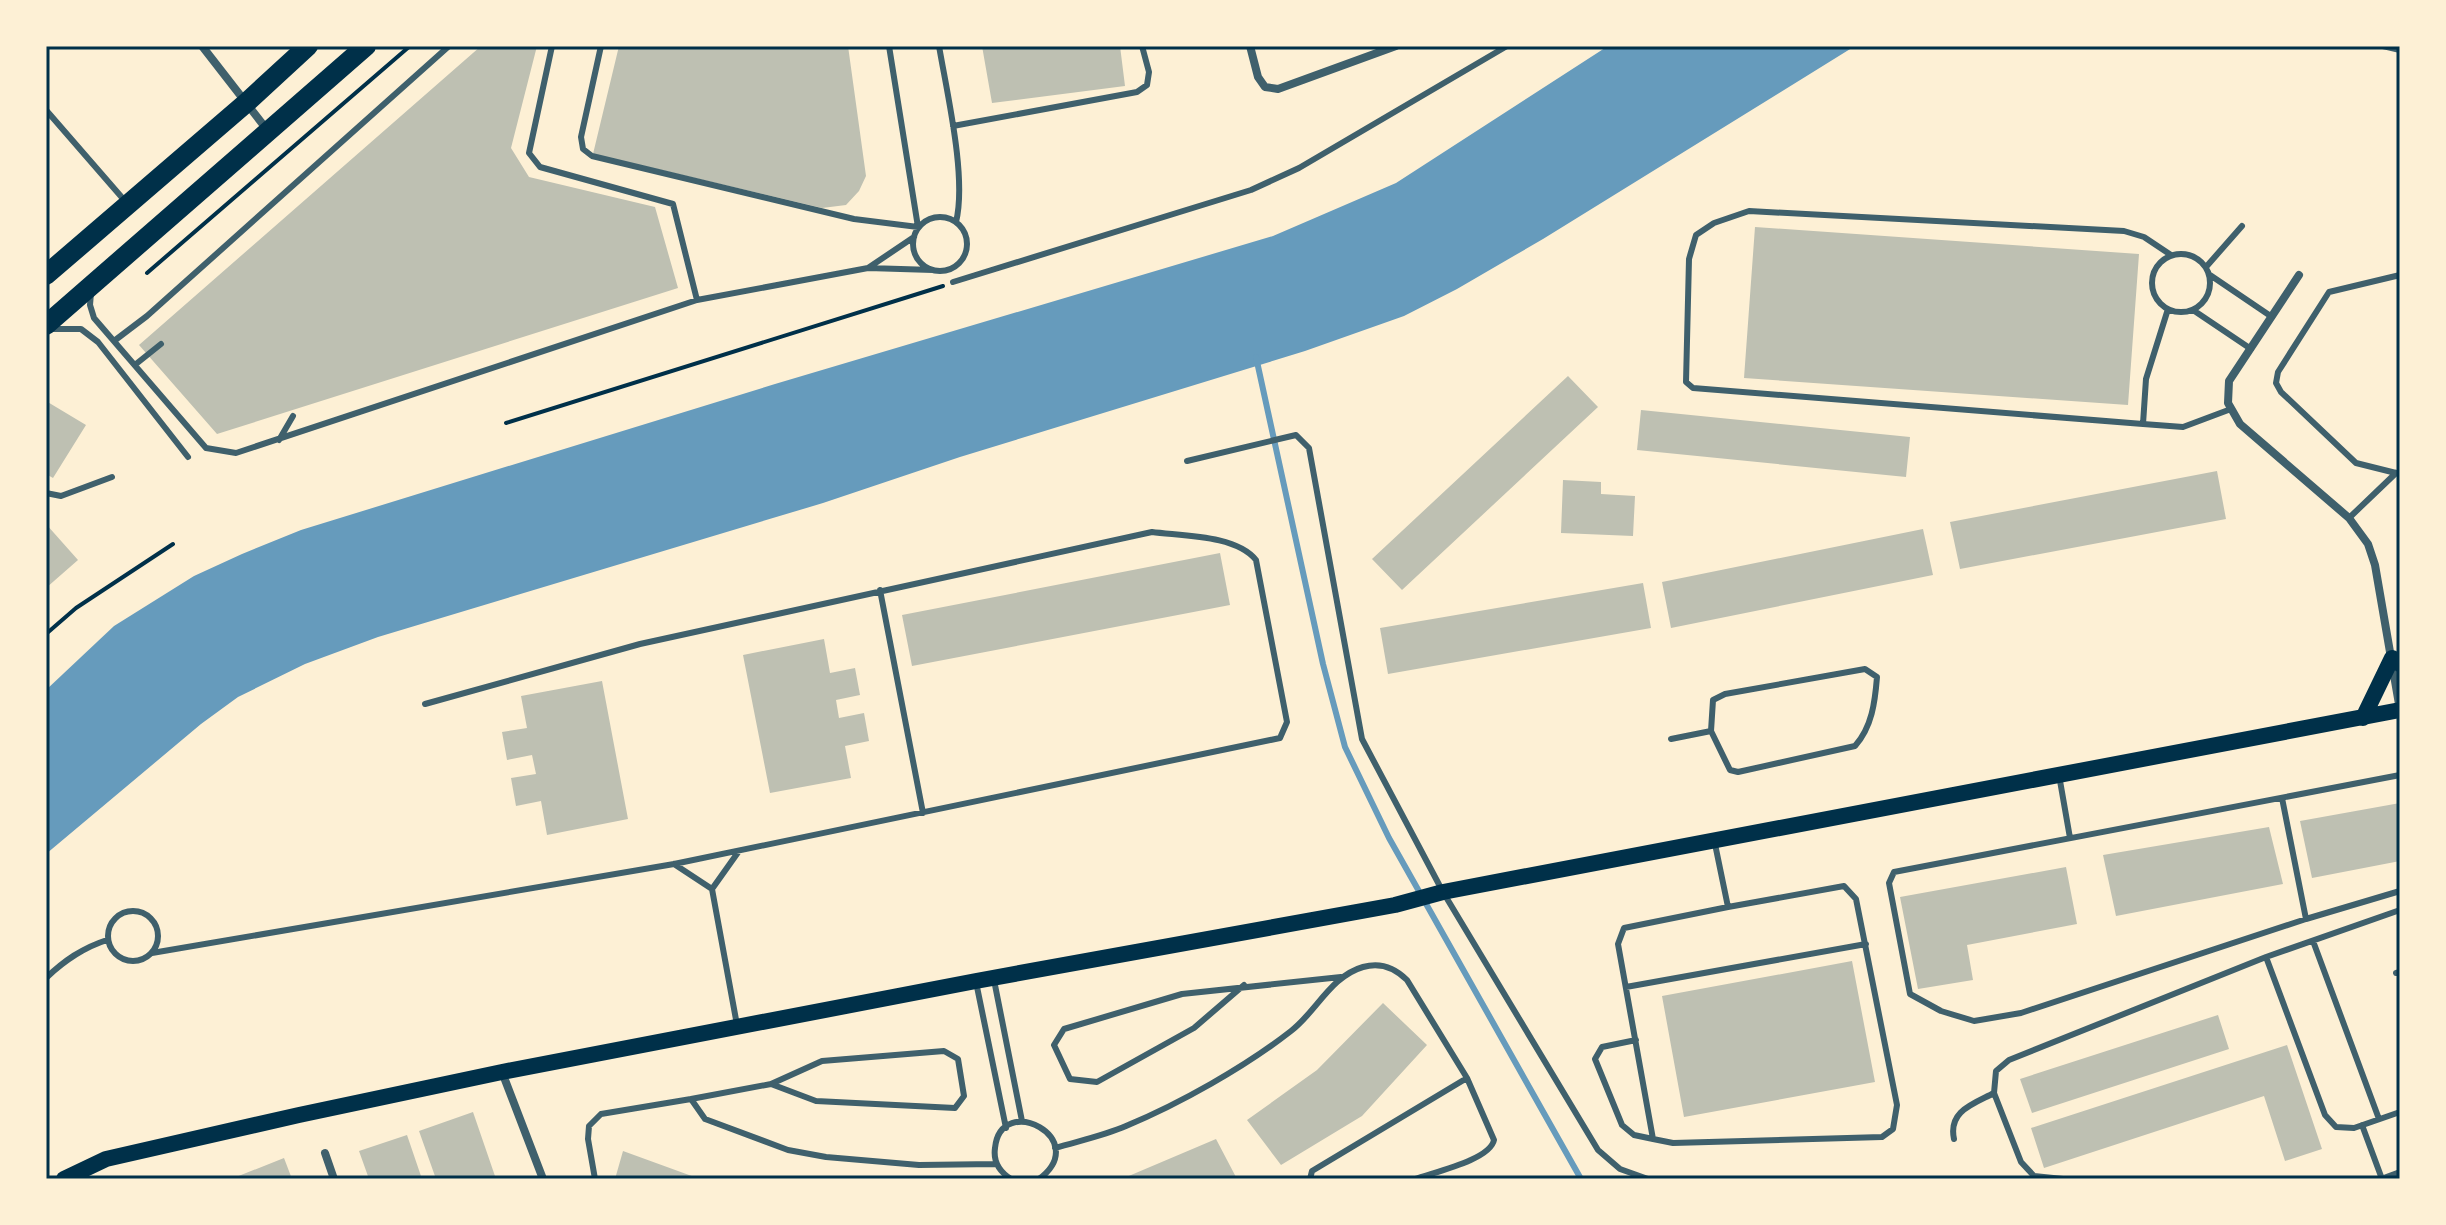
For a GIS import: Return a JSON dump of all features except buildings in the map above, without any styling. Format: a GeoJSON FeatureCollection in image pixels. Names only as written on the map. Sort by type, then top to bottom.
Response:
{"type":"FeatureCollection","features":[{"type":"Feature","properties":{"kind":"main road"},"geometry":{"type":"LineString","coordinates":[[46,275],[308,46]]}},
{"type":"Feature","properties":{"kind":"main road"},"geometry":{"type":"LineString","coordinates":[[46,325],[366,46]]}},
{"type":"Feature","properties":{"kind":"main road"},"geometry":{"type":"LineString","coordinates":[[2363,718],[2396,661]]}},
{"type":"Feature","properties":{"kind":"main road"},"geometry":{"type":"LineString","coordinates":[[64,1179],[106,1159],[502,1072],[1395,905],[1443,892],[2400,710]]}},
{"type":"Feature","properties":{"kind":"street"},"geometry":{"type":"LineString","coordinates":[[202,46],[268,131]]}},
{"type":"Feature","properties":{"kind":"street"},"geometry":{"type":"LineString","coordinates":[[1250,46],[1258,77],[1265,87],[1278,89],[1396,46]]}},
{"type":"Feature","properties":{"kind":"street"},"geometry":{"type":"LineString","coordinates":[[2299,275],[2229,381],[2227,392],[2231,409],[2240,424],[2349,518],[2368,544],[2396,661],[2400,710]]}},
{"type":"Feature","properties":{"kind":"street"},"geometry":{"type":"LineString","coordinates":[[502,1072],[543,1179]]}},
{"type":"Feature","properties":{"kind":"street"},"geometry":{"type":"LineString","coordinates":[[325,1153],[334,1179]]}},
{"type":"Feature","properties":{"kind":"lane"},"geometry":{"type":"LineString","coordinates":[[114,341],[147,316],[449,46]]}},
{"type":"Feature","properties":{"kind":"lane"},"geometry":{"type":"LineString","coordinates":[[552,46],[529,153],[540,167],[673,204],[697,300]]}},
{"type":"Feature","properties":{"kind":"lane"},"geometry":{"type":"LineString","coordinates":[[601,46],[581,137],[583,149],[592,156],[854,219],[918,227]]}},
{"type":"Feature","properties":{"kind":"lane"},"geometry":{"type":"LineString","coordinates":[[889,46],[918,227]]}},
{"type":"Feature","properties":{"kind":"lane"},"geometry":{"type":"LineString","coordinates":[[939,46],[953,126],[960,207],[956,222]]}},
{"type":"Feature","properties":{"kind":"lane"},"geometry":{"type":"LineString","coordinates":[[953,126],[1137,92],[1147,85],[1149,72],[1142,46]]}},
{"type":"Feature","properties":{"kind":"lane"},"geometry":{"type":"LineString","coordinates":[[953,282],[1263,184],[1299,168],[1507,46]]}},
{"type":"Feature","properties":{"kind":"lane"},"geometry":{"type":"LineString","coordinates":[[2383,46],[2400,50]]}},
{"type":"Feature","properties":{"kind":"lane"},"geometry":{"type":"LineString","coordinates":[[46,110],[128,205]]}},
{"type":"Feature","properties":{"kind":"lane"},"geometry":{"type":"LineString","coordinates":[[2171,255],[2144,237],[2124,231],[1749,211],[1714,223],[1696,235],[1689,259],[1686,382],[1693,388],[2183,427],[2231,409]]}},
{"type":"Feature","properties":{"kind":"lane"},"geometry":{"type":"LineString","coordinates":[[94,283],[90,298],[91,312],[114,341],[206,448],[236,453],[697,300],[868,268],[944,271],[954,267],[966,251],[964,230],[956,222],[936,217],[918,227],[913,248],[916,257],[933,270]]}},
{"type":"Feature","properties":{"kind":"lane"},"geometry":{"type":"LineString","coordinates":[[2206,267],[2242,226]]}},
{"type":"Feature","properties":{"kind":"lane"},"geometry":{"type":"LineString","coordinates":[[868,268],[914,237]]}},
{"type":"Feature","properties":{"kind":"lane"},"geometry":{"type":"LineString","coordinates":[[2210,275],[2209,294],[2204,303],[2193,310],[2177,312],[2168,309],[2154,295],[2152,276],[2163,260],[2171,255],[2191,255],[2206,267],[2210,275],[2272,317]]}},
{"type":"Feature","properties":{"kind":"lane"},"geometry":{"type":"LineString","coordinates":[[2398,474],[2356,463],[2281,392],[2276,383],[2278,372],[2329,292],[2400,275]]}},
{"type":"Feature","properties":{"kind":"lane"},"geometry":{"type":"LineString","coordinates":[[2143,424],[2146,379],[2168,309]]}},
{"type":"Feature","properties":{"kind":"lane"},"geometry":{"type":"LineString","coordinates":[[2193,310],[2251,349]]}},
{"type":"Feature","properties":{"kind":"lane"},"geometry":{"type":"LineString","coordinates":[[46,331],[81,329],[98,342],[188,457]]}},
{"type":"Feature","properties":{"kind":"lane"},"geometry":{"type":"LineString","coordinates":[[136,364],[161,344]]}},
{"type":"Feature","properties":{"kind":"lane"},"geometry":{"type":"LineString","coordinates":[[279,440],[293,416]]}},
{"type":"Feature","properties":{"kind":"lane"},"geometry":{"type":"LineString","coordinates":[[1187,461],[1296,435],[1309,448],[1362,739],[1443,892],[1598,1150],[1620,1169],[1648,1179]]}},
{"type":"Feature","properties":{"kind":"lane"},"geometry":{"type":"LineString","coordinates":[[2349,518],[2398,474]]}},
{"type":"Feature","properties":{"kind":"lane"},"geometry":{"type":"LineString","coordinates":[[46,493],[61,496],[112,477]]}},
{"type":"Feature","properties":{"kind":"lane"},"geometry":{"type":"LineString","coordinates":[[152,953],[158,940],[155,924],[142,912],[124,912],[110,923],[107,940],[116,955],[132,962],[152,953],[674,864],[923,813],[1280,738],[1287,722],[1256,560],[1248,550],[1231,543],[1152,532],[640,644],[425,704]]}},
{"type":"Feature","properties":{"kind":"lane"},"geometry":{"type":"LineString","coordinates":[[880,590],[923,813]]}},
{"type":"Feature","properties":{"kind":"lane"},"geometry":{"type":"LineString","coordinates":[[1865,669],[1877,677],[1875,701],[1868,724],[1855,746],[1738,772],[1730,770],[1711,731],[1711,705],[1713,700],[1725,694],[1865,669]]}},
{"type":"Feature","properties":{"kind":"lane"},"geometry":{"type":"LineString","coordinates":[[1671,739],[1711,731]]}},
{"type":"Feature","properties":{"kind":"lane"},"geometry":{"type":"LineString","coordinates":[[2059,775],[2070,838]]}},
{"type":"Feature","properties":{"kind":"lane"},"geometry":{"type":"LineString","coordinates":[[2400,775],[1894,872],[1889,883],[1910,994],[1941,1011],[1974,1021],[2021,1013],[2400,891]]}},
{"type":"Feature","properties":{"kind":"lane"},"geometry":{"type":"LineString","coordinates":[[2282,798],[2306,919]]}},
{"type":"Feature","properties":{"kind":"lane"},"geometry":{"type":"LineString","coordinates":[[1714,840],[1728,907]]}},
{"type":"Feature","properties":{"kind":"lane"},"geometry":{"type":"LineString","coordinates":[[738,1028],[712,889],[739,851]]}},
{"type":"Feature","properties":{"kind":"lane"},"geometry":{"type":"LineString","coordinates":[[674,864],[712,889]]}},
{"type":"Feature","properties":{"kind":"lane"},"geometry":{"type":"LineString","coordinates":[[1636,1040],[1602,1047],[1595,1059],[1622,1125],[1634,1135],[1653,1139],[1673,1143],[1882,1137],[1893,1129],[1897,1105],[1856,899],[1844,886],[1624,928],[1618,944],[1636,1040],[1653,1139]]}},
{"type":"Feature","properties":{"kind":"lane"},"geometry":{"type":"LineString","coordinates":[[2063,1179],[2034,1176],[2021,1162],[1994,1093],[1996,1071],[2009,1060],[2266,957],[2400,910]]}},
{"type":"Feature","properties":{"kind":"lane"},"geometry":{"type":"LineString","coordinates":[[46,978],[65,960],[107,940]]}},
{"type":"Feature","properties":{"kind":"lane"},"geometry":{"type":"LineString","coordinates":[[2313,941],[2379,1119]]}},
{"type":"Feature","properties":{"kind":"lane"},"geometry":{"type":"LineString","coordinates":[[1626,987],[1866,944]]}},
{"type":"Feature","properties":{"kind":"lane"},"geometry":{"type":"LineString","coordinates":[[2266,957],[2325,1115],[2336,1127],[2354,1128],[2400,1112]]}},
{"type":"Feature","properties":{"kind":"lane"},"geometry":{"type":"LineString","coordinates":[[1244,985],[1194,1028],[1097,1082],[1070,1079],[1054,1045],[1064,1029],[1182,994],[1244,985],[1341,977],[1364,967],[1380,965],[1397,970],[1407,980],[1467,1078],[1494,1140],[1493,1147],[1483,1155],[1415,1179]]}},
{"type":"Feature","properties":{"kind":"lane"},"geometry":{"type":"LineString","coordinates":[[1055,1148],[1124,1127],[1178,1102],[1249,1060],[1290,1032],[1312,1012],[1341,977]]}},
{"type":"Feature","properties":{"kind":"lane"},"geometry":{"type":"LineString","coordinates":[[994,978],[1022,1121]]}},
{"type":"Feature","properties":{"kind":"lane"},"geometry":{"type":"LineString","coordinates":[[976,981],[1006,1128]]}},
{"type":"Feature","properties":{"kind":"lane"},"geometry":{"type":"LineString","coordinates":[[595,1179],[588,1139],[589,1126],[601,1114],[771,1084],[822,1061],[944,1051],[958,1059],[964,1096],[955,1108],[816,1101],[771,1084]]}},
{"type":"Feature","properties":{"kind":"lane"},"geometry":{"type":"LineString","coordinates":[[1310,1179],[1312,1171],[1467,1078]]}},
{"type":"Feature","properties":{"kind":"lane"},"geometry":{"type":"LineString","coordinates":[[1954,1139],[1952,1126],[1958,1113],[1994,1093]]}},
{"type":"Feature","properties":{"kind":"lane"},"geometry":{"type":"LineString","coordinates":[[691,1099],[705,1119],[788,1150],[826,1157],[919,1165],[996,1164]]}},
{"type":"Feature","properties":{"kind":"lane"},"geometry":{"type":"LineString","coordinates":[[1011,1179],[996,1164],[995,1142],[1006,1128],[1022,1121],[1041,1126],[1049,1134],[1055,1148],[1055,1159],[1050,1170],[1039,1179]]}},
{"type":"Feature","properties":{"kind":"lane"},"geometry":{"type":"LineString","coordinates":[[2362,1125],[2382,1179],[2400,1172]]}},
{"type":"Feature","properties":{"kind":"path"},"geometry":{"type":"LineString","coordinates":[[147,273],[410,46]]}},
{"type":"Feature","properties":{"kind":"path"},"geometry":{"type":"LineString","coordinates":[[506,423],[953,282]]}},
{"type":"Feature","properties":{"kind":"path"},"geometry":{"type":"LineString","coordinates":[[46,634],[76,608],[173,544]]}},
{"type":"Feature","properties":{"kind":"water"},"geometry":{"type":"Polygon","coordinates":[[[1608,46],[1855,46],[1543,239],[1404,316],[1305,351],[960,457],[823,503],[378,637],[305,664],[238,697],[201,724],[46,854],[46,690],[114,626],[194,576],[301,530],[775,384],[1273,236],[1396,183],[1608,46]]]}},
{"type":"Feature","properties":{"kind":"waterway"},"geometry":{"type":"LineString","coordinates":[[1256,357],[1323,664],[1345,747],[1389,838],[1581,1179]]}}]}
